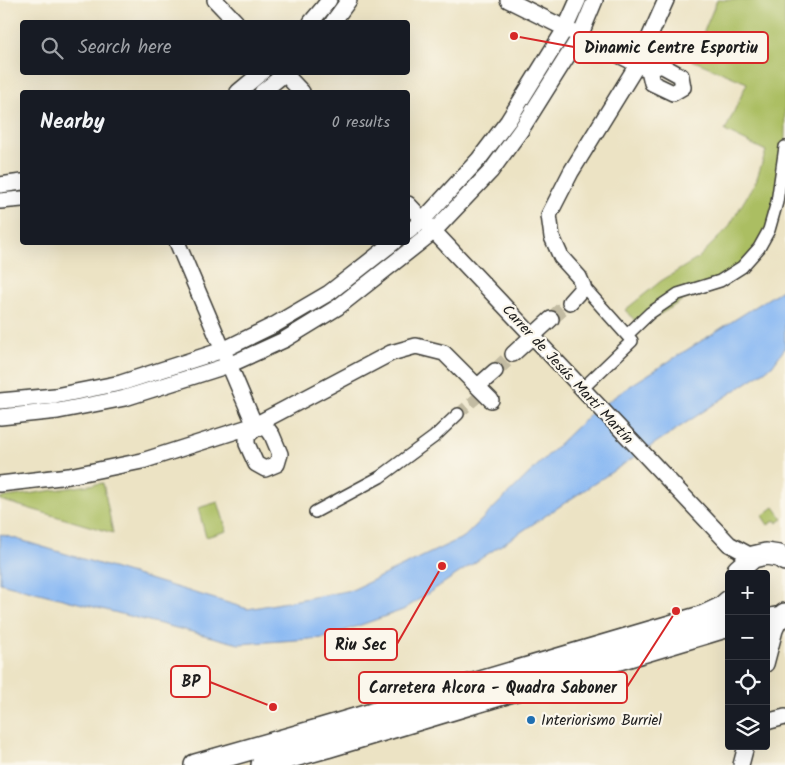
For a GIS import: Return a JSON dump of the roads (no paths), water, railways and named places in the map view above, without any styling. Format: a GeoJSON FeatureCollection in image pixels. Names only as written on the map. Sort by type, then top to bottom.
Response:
{"type":"FeatureCollection","features":[{"type":"Feature","properties":{"kind":"main road"},"geometry":{"type":"LineString","coordinates":[[743,567],[766,554],[779,556],[785,560]]}},
{"type":"Feature","properties":{"kind":"main road"},"geometry":{"type":"LineString","coordinates":[[195,765],[322,730],[704,616],[725,604]]}},
{"type":"Feature","properties":{"kind":"main road"},"geometry":{"type":"LineString","coordinates":[[262,765],[314,758],[725,626]]}},
{"type":"Feature","properties":{"kind":"street"},"geometry":{"type":"LineString","coordinates":[[215,0],[234,20]]}},
{"type":"Feature","properties":{"kind":"street"},"geometry":{"type":"LineString","coordinates":[[313,20],[329,0]]}},
{"type":"Feature","properties":{"kind":"street"},"geometry":{"type":"LineString","coordinates":[[334,20],[349,0]]}},
{"type":"Feature","properties":{"kind":"street"},"geometry":{"type":"LineString","coordinates":[[508,0],[643,67]]}},
{"type":"Feature","properties":{"kind":"street"},"geometry":{"type":"LineString","coordinates":[[410,231],[428,226],[508,121],[565,29],[578,0]]}},
{"type":"Feature","properties":{"kind":"street"},"geometry":{"type":"LineString","coordinates":[[410,242],[491,171],[521,130],[580,36],[595,0]]}},
{"type":"Feature","properties":{"kind":"street"},"geometry":{"type":"LineString","coordinates":[[630,338],[583,286],[579,278],[561,257],[552,237],[549,215],[571,172],[643,67],[666,0]]}},
{"type":"Feature","properties":{"kind":"street"},"geometry":{"type":"LineString","coordinates":[[240,90],[258,75]]}},
{"type":"Feature","properties":{"kind":"street"},"geometry":{"type":"LineString","coordinates":[[264,90],[283,75]]}},
{"type":"Feature","properties":{"kind":"street"},"geometry":{"type":"LineString","coordinates":[[287,75],[300,90]]}},
{"type":"Feature","properties":{"kind":"street"},"geometry":{"type":"LineString","coordinates":[[582,389],[630,338],[650,313],[678,294],[720,281],[742,267],[759,248],[769,230],[777,202],[785,147]]}},
{"type":"Feature","properties":{"kind":"street"},"geometry":{"type":"LineString","coordinates":[[0,185],[20,182]]}},
{"type":"Feature","properties":{"kind":"street"},"geometry":{"type":"LineString","coordinates":[[0,201],[20,199]]}},
{"type":"Feature","properties":{"kind":"street","name":"Carrer de Jesús Martí Martín"},"geometry":{"type":"LineString","coordinates":[[410,206],[728,544],[743,567]]}},
{"type":"Feature","properties":{"kind":"street"},"geometry":{"type":"LineString","coordinates":[[178,245],[255,427]]}},
{"type":"Feature","properties":{"kind":"street"},"geometry":{"type":"LineString","coordinates":[[0,401],[55,396],[120,383],[223,350],[276,324],[329,293],[390,245]]}},
{"type":"Feature","properties":{"kind":"street"},"geometry":{"type":"LineString","coordinates":[[0,417],[58,410],[125,398],[229,365],[284,340],[338,307],[407,245]]}},
{"type":"Feature","properties":{"kind":"street"},"geometry":{"type":"LineString","coordinates":[[570,302],[583,286]]}},
{"type":"Feature","properties":{"kind":"street"},"geometry":{"type":"LineString","coordinates":[[513,354],[551,319]]}},
{"type":"Feature","properties":{"kind":"street"},"geometry":{"type":"LineString","coordinates":[[0,484],[69,476],[142,461],[255,427],[391,353],[416,346],[444,353],[483,394],[495,370]]}},
{"type":"Feature","properties":{"kind":"street"},"geometry":{"type":"LineString","coordinates":[[315,512],[380,477],[434,436],[458,414]]}},
{"type":"Feature","properties":{"kind":"street"},"geometry":{"type":"LineString","coordinates":[[767,660],[775,621]]}},
{"type":"Feature","properties":{"kind":"street"},"geometry":{"type":"LineString","coordinates":[[770,721],[785,717]]}},
{"type":"Feature","properties":{"kind":"street"},"geometry":{"type":"LineString","coordinates":[[741,765],[745,750]]}},
{"type":"Feature","properties":{"kind":"water"},"geometry":{"type":"Polygon","coordinates":[[[785,288],[785,348],[772,366],[403,610],[324,638],[239,644],[0,583],[0,534],[248,609],[352,590],[464,537],[590,414],[633,384],[785,288]]]}},
{"type":"Feature","properties":{"kind":"tunnel"},"geometry":{"type":"LineString","coordinates":[[551,319],[570,302]]}},
{"type":"Feature","properties":{"kind":"tunnel"},"geometry":{"type":"LineString","coordinates":[[495,371],[513,354]]}},
{"type":"Feature","properties":{"kind":"tunnel"},"geometry":{"type":"LineString","coordinates":[[458,414],[478,397]]}},
{"type":"Feature","properties":{"kind":"place","name":"Dinamic Centre Esportiu"},"geometry":{"type":"Point","coordinates":[514,36]}},
{"type":"Feature","properties":{"kind":"place","name":"Riu Sec"},"geometry":{"type":"Point","coordinates":[442,566]}},
{"type":"Feature","properties":{"kind":"place","name":"Carretera Alcora - Quadra Saboner"},"geometry":{"type":"Point","coordinates":[676,611]}},
{"type":"Feature","properties":{"kind":"place","name":"BP"},"geometry":{"type":"Point","coordinates":[273,707]}},
{"type":"Feature","properties":{"kind":"place","name":"Interiorismo Burriel"},"geometry":{"type":"Point","coordinates":[531,720]}}]}
